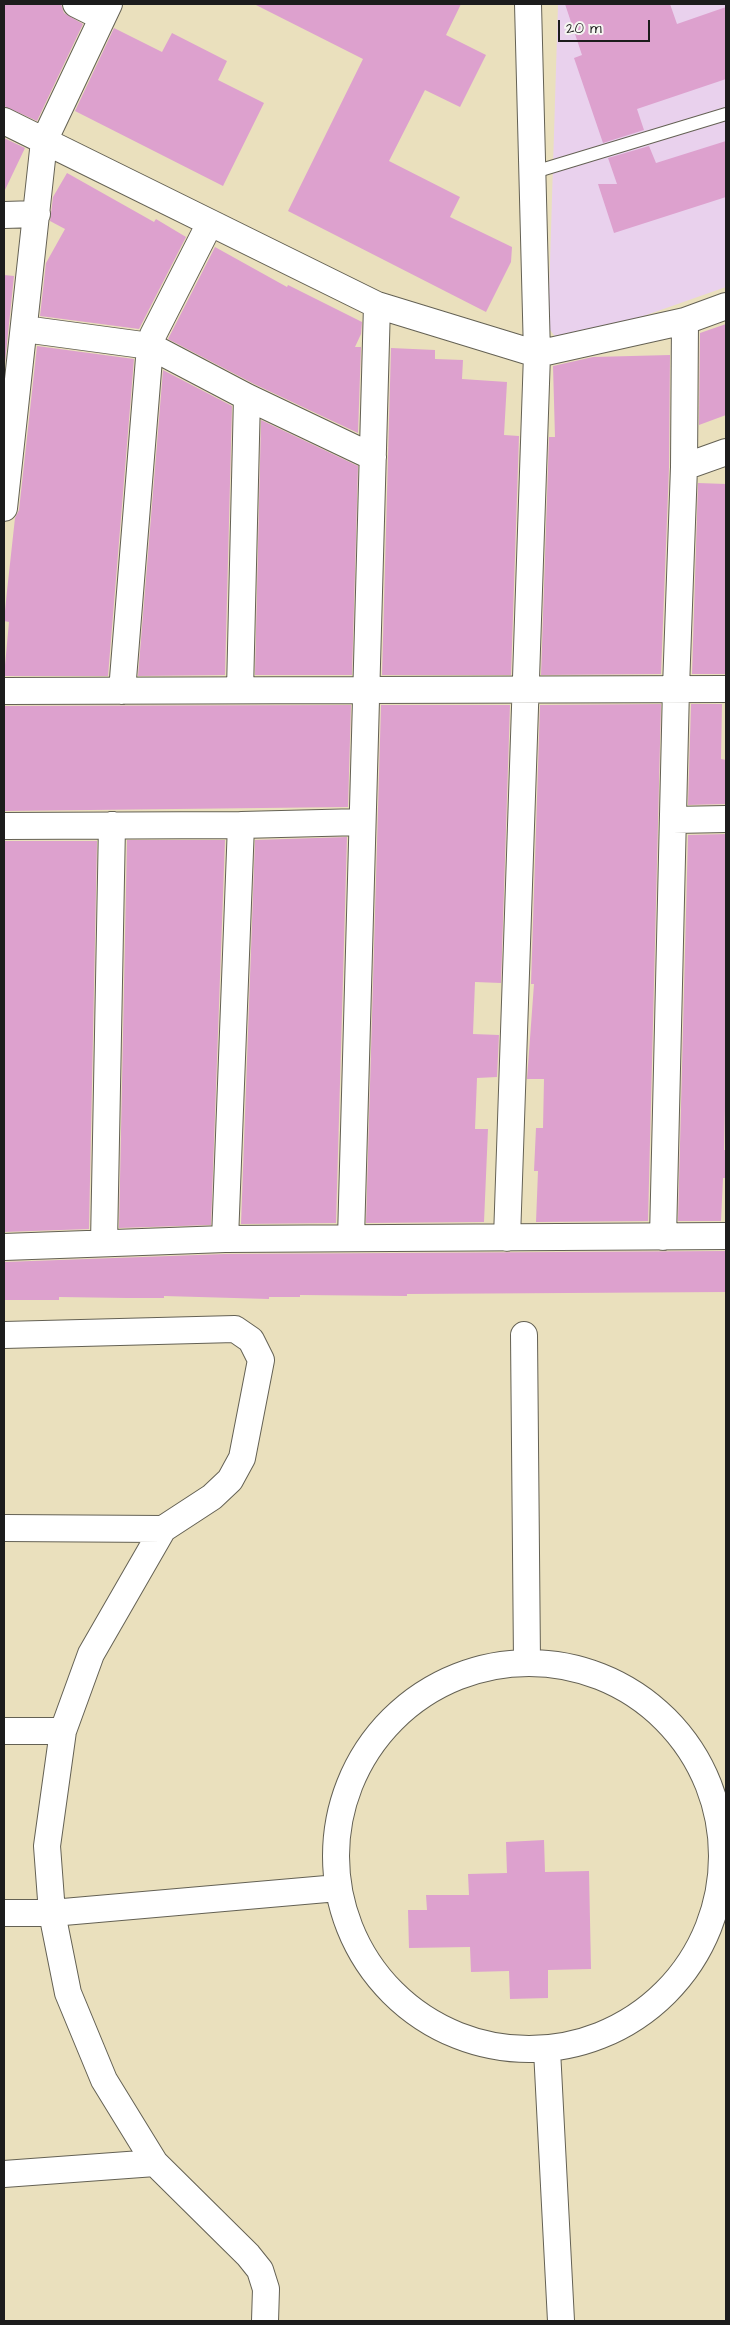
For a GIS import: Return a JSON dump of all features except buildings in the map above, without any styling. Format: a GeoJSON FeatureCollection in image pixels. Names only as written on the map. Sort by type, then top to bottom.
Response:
{"type":"FeatureCollection","features":[{"type":"Feature","properties":{"kind":"street"},"geometry":{"type":"LineString","coordinates":[[4,508],[44,141],[106,10],[76,4]]}},
{"type":"Feature","properties":{"kind":"street"},"geometry":{"type":"LineString","coordinates":[[507,1238],[537,354],[528,4]]}},
{"type":"Feature","properties":{"kind":"street"},"geometry":{"type":"LineString","coordinates":[[4,121],[377,305],[537,354],[685,321],[726,306]]}},
{"type":"Feature","properties":{"kind":"street"},"geometry":{"type":"LineString","coordinates":[[4,215],[37,214]]}},
{"type":"Feature","properties":{"kind":"street"},"geometry":{"type":"LineString","coordinates":[[122,691],[150,346],[153,335],[210,222]]}},
{"type":"Feature","properties":{"kind":"street"},"geometry":{"type":"LineString","coordinates":[[351,1238],[377,305]]}},
{"type":"Feature","properties":{"kind":"street"},"geometry":{"type":"LineString","coordinates":[[663,1237],[676,688],[684,467],[685,321]]}},
{"type":"Feature","properties":{"kind":"street"},"geometry":{"type":"LineString","coordinates":[[24,329],[150,346],[247,397],[373,457]]}},
{"type":"Feature","properties":{"kind":"street"},"geometry":{"type":"LineString","coordinates":[[240,690],[247,397]]}},
{"type":"Feature","properties":{"kind":"street"},"geometry":{"type":"LineString","coordinates":[[684,467],[726,452]]}},
{"type":"Feature","properties":{"kind":"street"},"geometry":{"type":"LineString","coordinates":[[4,691],[726,688]]}},
{"type":"Feature","properties":{"kind":"street"},"geometry":{"type":"LineString","coordinates":[[673,820],[726,819]]}},
{"type":"Feature","properties":{"kind":"street"},"geometry":{"type":"LineString","coordinates":[[4,826],[241,825],[362,822]]}},
{"type":"Feature","properties":{"kind":"street"},"geometry":{"type":"LineString","coordinates":[[104,1242],[112,825]]}},
{"type":"Feature","properties":{"kind":"street"},"geometry":{"type":"LineString","coordinates":[[225,1239],[241,825]]}},
{"type":"Feature","properties":{"kind":"street"},"geometry":{"type":"LineString","coordinates":[[4,1246],[225,1239],[726,1236]]}},
{"type":"Feature","properties":{"kind":"street"},"geometry":{"type":"LineString","coordinates":[[4,1335],[235,1329],[251,1340],[261,1360],[242,1458],[230,1480],[212,1497],[163,1529],[92,1654],[64,1731],[47,1846],[52,1913],[68,1993],[104,2080],[154,2163],[248,2255],[260,2270],[266,2290],[265,2321]]}},
{"type":"Feature","properties":{"kind":"street"},"geometry":{"type":"LineString","coordinates":[[524,1335],[527,1662]]}},
{"type":"Feature","properties":{"kind":"street"},"geometry":{"type":"LineString","coordinates":[[4,1528],[163,1529]]}},
{"type":"Feature","properties":{"kind":"street"},"geometry":{"type":"LineString","coordinates":[[527,1662],[589,1672],[604,1679],[635,1694],[681,1736],[712,1791],[726,1874],[712,1924],[694,1961],[664,1997],[620,2029],[575,2046],[547,2050],[504,2049],[434,2026],[388,1988],[353,1937],[338,1888],[337,1828],[360,1761],[398,1712],[438,1684],[477,1669],[527,1662]]}},
{"type":"Feature","properties":{"kind":"street"},"geometry":{"type":"LineString","coordinates":[[4,1731],[64,1731]]}},
{"type":"Feature","properties":{"kind":"street"},"geometry":{"type":"LineString","coordinates":[[4,1914],[52,1913],[222,1896],[338,1888]]}},
{"type":"Feature","properties":{"kind":"street"},"geometry":{"type":"LineString","coordinates":[[547,2050],[561,2321]]}},
{"type":"Feature","properties":{"kind":"street"},"geometry":{"type":"LineString","coordinates":[[4,2174],[154,2163]]}},
{"type":"Feature","properties":{"kind":"lane"},"geometry":{"type":"LineString","coordinates":[[531,173],[726,114]]}},
{"type":"Feature","properties":{"kind":"shaded area"},"geometry":{"type":"Polygon","coordinates":[[[558,4],[726,4],[726,287],[561,345],[548,327],[558,4]]]}}]}
